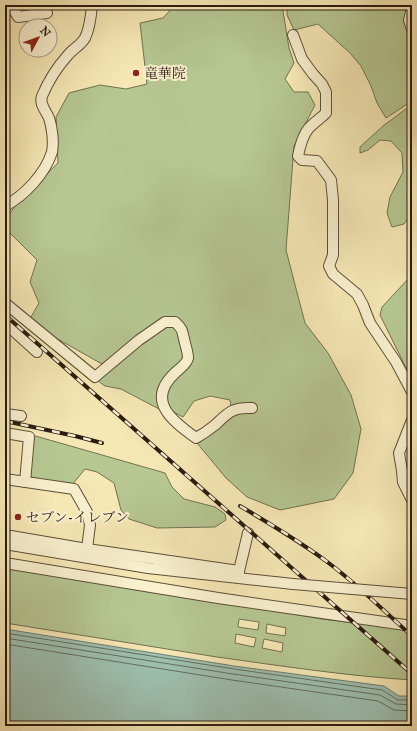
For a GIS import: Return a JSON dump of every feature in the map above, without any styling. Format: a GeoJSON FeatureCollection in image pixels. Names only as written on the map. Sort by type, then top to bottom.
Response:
{"type":"FeatureCollection","features":[{"type":"Feature","properties":{"kind":"street"},"geometry":{"type":"LineString","coordinates":[[11,5],[18,17],[47,13]]}},
{"type":"Feature","properties":{"kind":"street"},"geometry":{"type":"LineString","coordinates":[[5,206],[13,202],[30,187],[44,168],[52,151],[53,140],[49,118],[43,108],[41,98],[68,54],[85,39],[88,32],[92,5]]}},
{"type":"Feature","properties":{"kind":"street"},"geometry":{"type":"LineString","coordinates":[[412,8],[409,20],[412,29]]}},
{"type":"Feature","properties":{"kind":"street"},"geometry":{"type":"LineString","coordinates":[[293,35],[302,59],[322,84],[326,92],[326,113],[310,127],[305,134],[298,156],[302,160],[317,161],[331,180],[333,200],[333,255],[329,266],[333,274],[357,294],[370,323],[396,362],[412,392]]}},
{"type":"Feature","properties":{"kind":"street"},"geometry":{"type":"LineString","coordinates":[[5,303],[95,377],[139,340],[165,322],[175,322],[182,328],[188,359],[186,363],[169,378],[163,389],[161,402],[165,411],[196,438],[208,431],[232,410],[241,407],[252,408]]}},
{"type":"Feature","properties":{"kind":"street"},"geometry":{"type":"LineString","coordinates":[[5,323],[37,352]]}},
{"type":"Feature","properties":{"kind":"street"},"geometry":{"type":"LineString","coordinates":[[5,414],[21,416]]}},
{"type":"Feature","properties":{"kind":"street"},"geometry":{"type":"LineString","coordinates":[[412,420],[410,433],[399,453],[403,482],[412,500]]}},
{"type":"Feature","properties":{"kind":"street"},"geometry":{"type":"LineString","coordinates":[[5,433],[29,437],[25,482]]}},
{"type":"Feature","properties":{"kind":"street"},"geometry":{"type":"LineString","coordinates":[[5,479],[74,489],[87,512],[90,525],[87,549]]}},
{"type":"Feature","properties":{"kind":"street"},"geometry":{"type":"LineString","coordinates":[[239,575],[248,533]]}},
{"type":"Feature","properties":{"kind":"street"},"geometry":{"type":"LineString","coordinates":[[5,534],[293,584],[412,594]]}},
{"type":"Feature","properties":{"kind":"street"},"geometry":{"type":"LineString","coordinates":[[5,544],[148,568],[239,575]]}},
{"type":"Feature","properties":{"kind":"street"},"geometry":{"type":"LineString","coordinates":[[5,563],[218,598],[412,626]]}},
{"type":"Feature","properties":{"kind":"green space"},"geometry":{"type":"Polygon","coordinates":[[[175,5],[282,5],[289,48],[294,63],[285,79],[294,92],[308,92],[315,105],[294,146],[286,250],[305,323],[328,353],[351,395],[361,429],[353,473],[334,499],[280,510],[247,497],[226,478],[197,443],[232,414],[230,400],[210,396],[194,401],[183,417],[170,410],[166,396],[172,380],[190,359],[175,321],[136,337],[102,364],[47,333],[31,317],[39,303],[30,282],[37,260],[5,228],[7,220],[11,212],[26,194],[58,163],[56,117],[69,93],[100,85],[126,89],[147,84],[140,23],[163,18],[175,5]]]}},
{"type":"Feature","properties":{"kind":"green space"},"geometry":{"type":"Polygon","coordinates":[[[287,5],[412,5],[412,101],[386,118],[377,103],[371,86],[361,66],[350,53],[318,24],[294,30],[287,15],[287,5]]]}},
{"type":"Feature","properties":{"kind":"green space"},"geometry":{"type":"Polygon","coordinates":[[[412,106],[412,175],[410,191],[412,197],[412,210],[404,224],[392,227],[387,213],[390,197],[403,172],[402,153],[391,141],[380,140],[368,150],[360,153],[360,147],[383,126],[412,106]]]}},
{"type":"Feature","properties":{"kind":"green space"},"geometry":{"type":"Polygon","coordinates":[[[412,277],[412,380],[380,315],[382,307],[409,278],[412,277]]]}},
{"type":"Feature","properties":{"kind":"green space"},"geometry":{"type":"Polygon","coordinates":[[[166,324],[174,324],[179,329],[184,357],[159,387],[157,399],[159,409],[121,389],[105,386],[97,380],[166,324]]]}},
{"type":"Feature","properties":{"kind":"green space"},"geometry":{"type":"Polygon","coordinates":[[[32,435],[165,473],[172,487],[184,499],[215,507],[225,514],[226,520],[215,527],[157,528],[129,519],[121,510],[114,483],[97,472],[85,469],[72,485],[30,480],[32,435]]]}},
{"type":"Feature","properties":{"kind":"green space"},"geometry":{"type":"Polygon","coordinates":[[[5,565],[322,619],[412,630],[412,680],[266,664],[5,623],[5,565]],[[239,619],[238,627],[258,630],[259,622],[239,619]],[[267,624],[266,633],[285,636],[286,628],[267,624]],[[236,634],[235,643],[254,647],[256,638],[236,634]],[[264,639],[262,648],[282,652],[283,643],[264,639]]]}},
{"type":"Feature","properties":{"kind":"water"},"geometry":{"type":"Polygon","coordinates":[[[5,629],[234,666],[384,686],[399,696],[412,696],[412,726],[5,726],[5,629]]]}},
{"type":"Feature","properties":{"kind":"railway"},"geometry":{"type":"LineString","coordinates":[[5,315],[412,674]]}},
{"type":"Feature","properties":{"kind":"railway"},"geometry":{"type":"LineString","coordinates":[[5,421],[102,443]]}},
{"type":"Feature","properties":{"kind":"railway"},"geometry":{"type":"LineString","coordinates":[[240,506],[297,541],[341,572],[412,636]]}},
{"type":"Feature","properties":{"kind":"place","name":"竜華院"},"geometry":{"type":"Point","coordinates":[136,73]}},
{"type":"Feature","properties":{"kind":"place","name":"セブン-イレブン"},"geometry":{"type":"Point","coordinates":[18,517]}}]}
